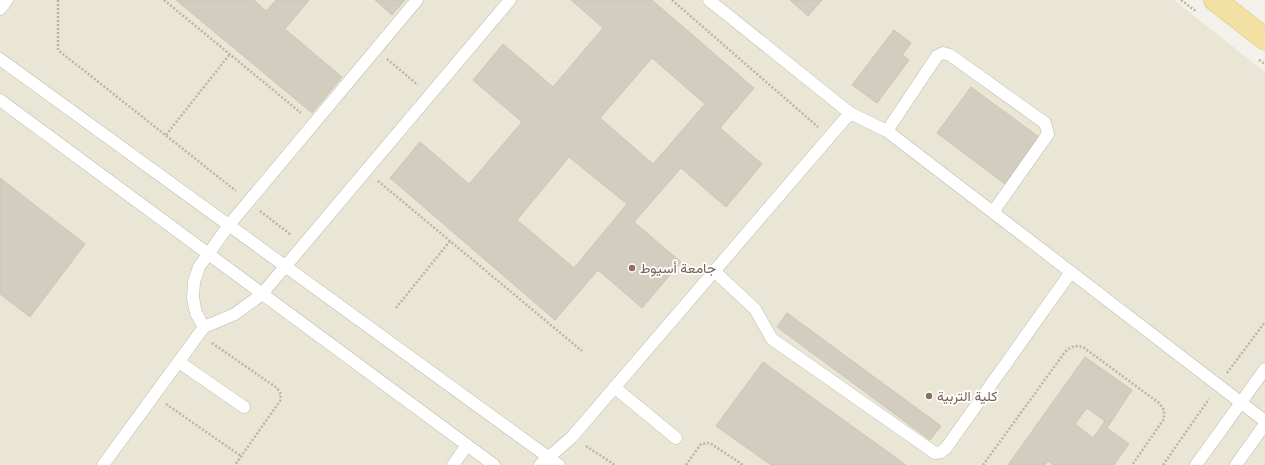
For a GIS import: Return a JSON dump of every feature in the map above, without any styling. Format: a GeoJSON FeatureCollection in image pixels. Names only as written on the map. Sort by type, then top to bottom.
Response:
{"type":"FeatureCollection","features":[{"type":"Feature","properties":{"kind":"main road"},"geometry":{"type":"LineString","coordinates":[[1215,0],[1265,39]]}},
{"type":"Feature","properties":{"kind":"lane"},"geometry":{"type":"LineString","coordinates":[[0,9],[8,0]]}},
{"type":"Feature","properties":{"kind":"lane"},"geometry":{"type":"LineString","coordinates":[[204,327],[196,313],[193,298],[193,290],[199,267],[229,225],[417,0]]}},
{"type":"Feature","properties":{"kind":"lane"},"geometry":{"type":"LineString","coordinates":[[103,465],[204,327],[235,314],[262,294],[510,0]]}},
{"type":"Feature","properties":{"kind":"lane"},"geometry":{"type":"LineString","coordinates":[[710,0],[850,113],[887,131],[1241,402],[1265,422],[1239,464]]}},
{"type":"Feature","properties":{"kind":"lane"},"geometry":{"type":"LineString","coordinates":[[887,131],[937,56],[943,53],[950,55],[1044,123],[1048,134],[993,212]]}},
{"type":"Feature","properties":{"kind":"lane"},"geometry":{"type":"LineString","coordinates":[[0,59],[285,266],[544,462],[559,465]]}},
{"type":"Feature","properties":{"kind":"lane"},"geometry":{"type":"LineString","coordinates":[[0,100],[494,465]]}},
{"type":"Feature","properties":{"kind":"lane"},"geometry":{"type":"LineString","coordinates":[[544,462],[572,437],[850,113]]}},
{"type":"Feature","properties":{"kind":"lane"},"geometry":{"type":"LineString","coordinates":[[714,271],[755,309],[772,339],[935,453],[941,452],[946,448],[1071,272]]}},
{"type":"Feature","properties":{"kind":"lane"},"geometry":{"type":"LineString","coordinates":[[178,362],[244,407]]}},
{"type":"Feature","properties":{"kind":"lane"},"geometry":{"type":"LineString","coordinates":[[1196,465],[1265,369]]}},
{"type":"Feature","properties":{"kind":"lane"},"geometry":{"type":"LineString","coordinates":[[614,387],[676,438]]}},
{"type":"Feature","properties":{"kind":"lane"},"geometry":{"type":"LineString","coordinates":[[453,465],[467,445]]}},
{"type":"Feature","properties":{"kind":"path"},"geometry":{"type":"LineString","coordinates":[[164,0],[314,124]]}},
{"type":"Feature","properties":{"kind":"path"},"geometry":{"type":"LineString","coordinates":[[672,0],[829,137]]}},
{"type":"Feature","properties":{"kind":"path"},"geometry":{"type":"LineString","coordinates":[[376,50],[430,95]]}},
{"type":"Feature","properties":{"kind":"path"},"geometry":{"type":"LineString","coordinates":[[166,135],[230,54]]}},
{"type":"Feature","properties":{"kind":"path"},"geometry":{"type":"LineString","coordinates":[[376,180],[582,351]]}},
{"type":"Feature","properties":{"kind":"path"},"geometry":{"type":"LineString","coordinates":[[396,308],[450,241]]}},
{"type":"Feature","properties":{"kind":"path"},"geometry":{"type":"LineString","coordinates":[[983,465],[1065,352],[1069,348],[1079,346],[1083,347],[1159,402],[1164,410],[1164,419],[1132,465]]}},
{"type":"Feature","properties":{"kind":"path"},"geometry":{"type":"LineString","coordinates":[[154,396],[241,456]]}},
{"type":"Feature","properties":{"kind":"path"},"geometry":{"type":"LineString","coordinates":[[572,437],[615,465]]}},
{"type":"Feature","properties":{"kind":"path"},"geometry":{"type":"LineString","coordinates":[[686,465],[701,444],[710,443],[743,465]]}},
{"type":"Feature","properties":{"kind":"shaded area","name":"جامعة أسيوط"},"geometry":{"type":"Polygon","coordinates":[[[0,0],[1174,0],[1265,72],[1265,465],[0,465],[0,0]]]}},
{"type":"Feature","properties":{"kind":"building"},"geometry":{"type":"Polygon","coordinates":[[[176,0],[254,0],[266,11],[276,0],[309,0],[285,29],[342,77],[312,113],[176,0]]]}},
{"type":"Feature","properties":{"kind":"building"},"geometry":{"type":"Polygon","coordinates":[[[375,0],[405,0],[392,15],[375,0]]]}},
{"type":"Feature","properties":{"kind":"building"},"geometry":{"type":"Polygon","coordinates":[[[571,0],[652,0],[754,88],[720,128],[762,164],[726,207],[681,168],[634,222],[681,262],[642,308],[598,270],[555,320],[390,178],[420,142],[469,184],[522,122],[473,80],[503,44],[553,87],[603,28],[571,0]],[[652,58],[600,118],[653,164],[705,104],[652,58]],[[569,157],[517,220],[574,268],[627,204],[569,157]]]}},
{"type":"Feature","properties":{"kind":"building"},"geometry":{"type":"Polygon","coordinates":[[[790,0],[822,0],[808,16],[790,0]]]}},
{"type":"Feature","properties":{"kind":"building"},"geometry":{"type":"Polygon","coordinates":[[[894,30],[911,43],[902,55],[909,60],[877,103],[852,85],[894,30]]]}},
{"type":"Feature","properties":{"kind":"building"},"geometry":{"type":"Polygon","coordinates":[[[971,87],[1039,137],[1005,184],[937,133],[971,87]]]}},
{"type":"Feature","properties":{"kind":"building"},"geometry":{"type":"Polygon","coordinates":[[[0,178],[85,244],[30,317],[0,294],[0,178]]]}},
{"type":"Feature","properties":{"kind":"building"},"geometry":{"type":"Polygon","coordinates":[[[787,313],[941,426],[930,440],[777,327],[787,313]]]}},
{"type":"Feature","properties":{"kind":"building"},"geometry":{"type":"Polygon","coordinates":[[[1085,357],[1132,390],[1107,428],[1129,444],[1114,465],[1053,465],[1048,461],[1045,465],[1008,465],[1085,357]],[[1087,408],[1075,424],[1093,438],[1105,421],[1087,408]]]}},
{"type":"Feature","properties":{"kind":"building"},"geometry":{"type":"Polygon","coordinates":[[[763,362],[906,465],[771,465],[716,426],[763,362]]]}},
{"type":"Feature","properties":{"kind":"place","name":"جامعة أسيوط"},"geometry":{"type":"Point","coordinates":[632,268]}},
{"type":"Feature","properties":{"kind":"place","name":"كلية التربية"},"geometry":{"type":"Point","coordinates":[929,396]}}]}
